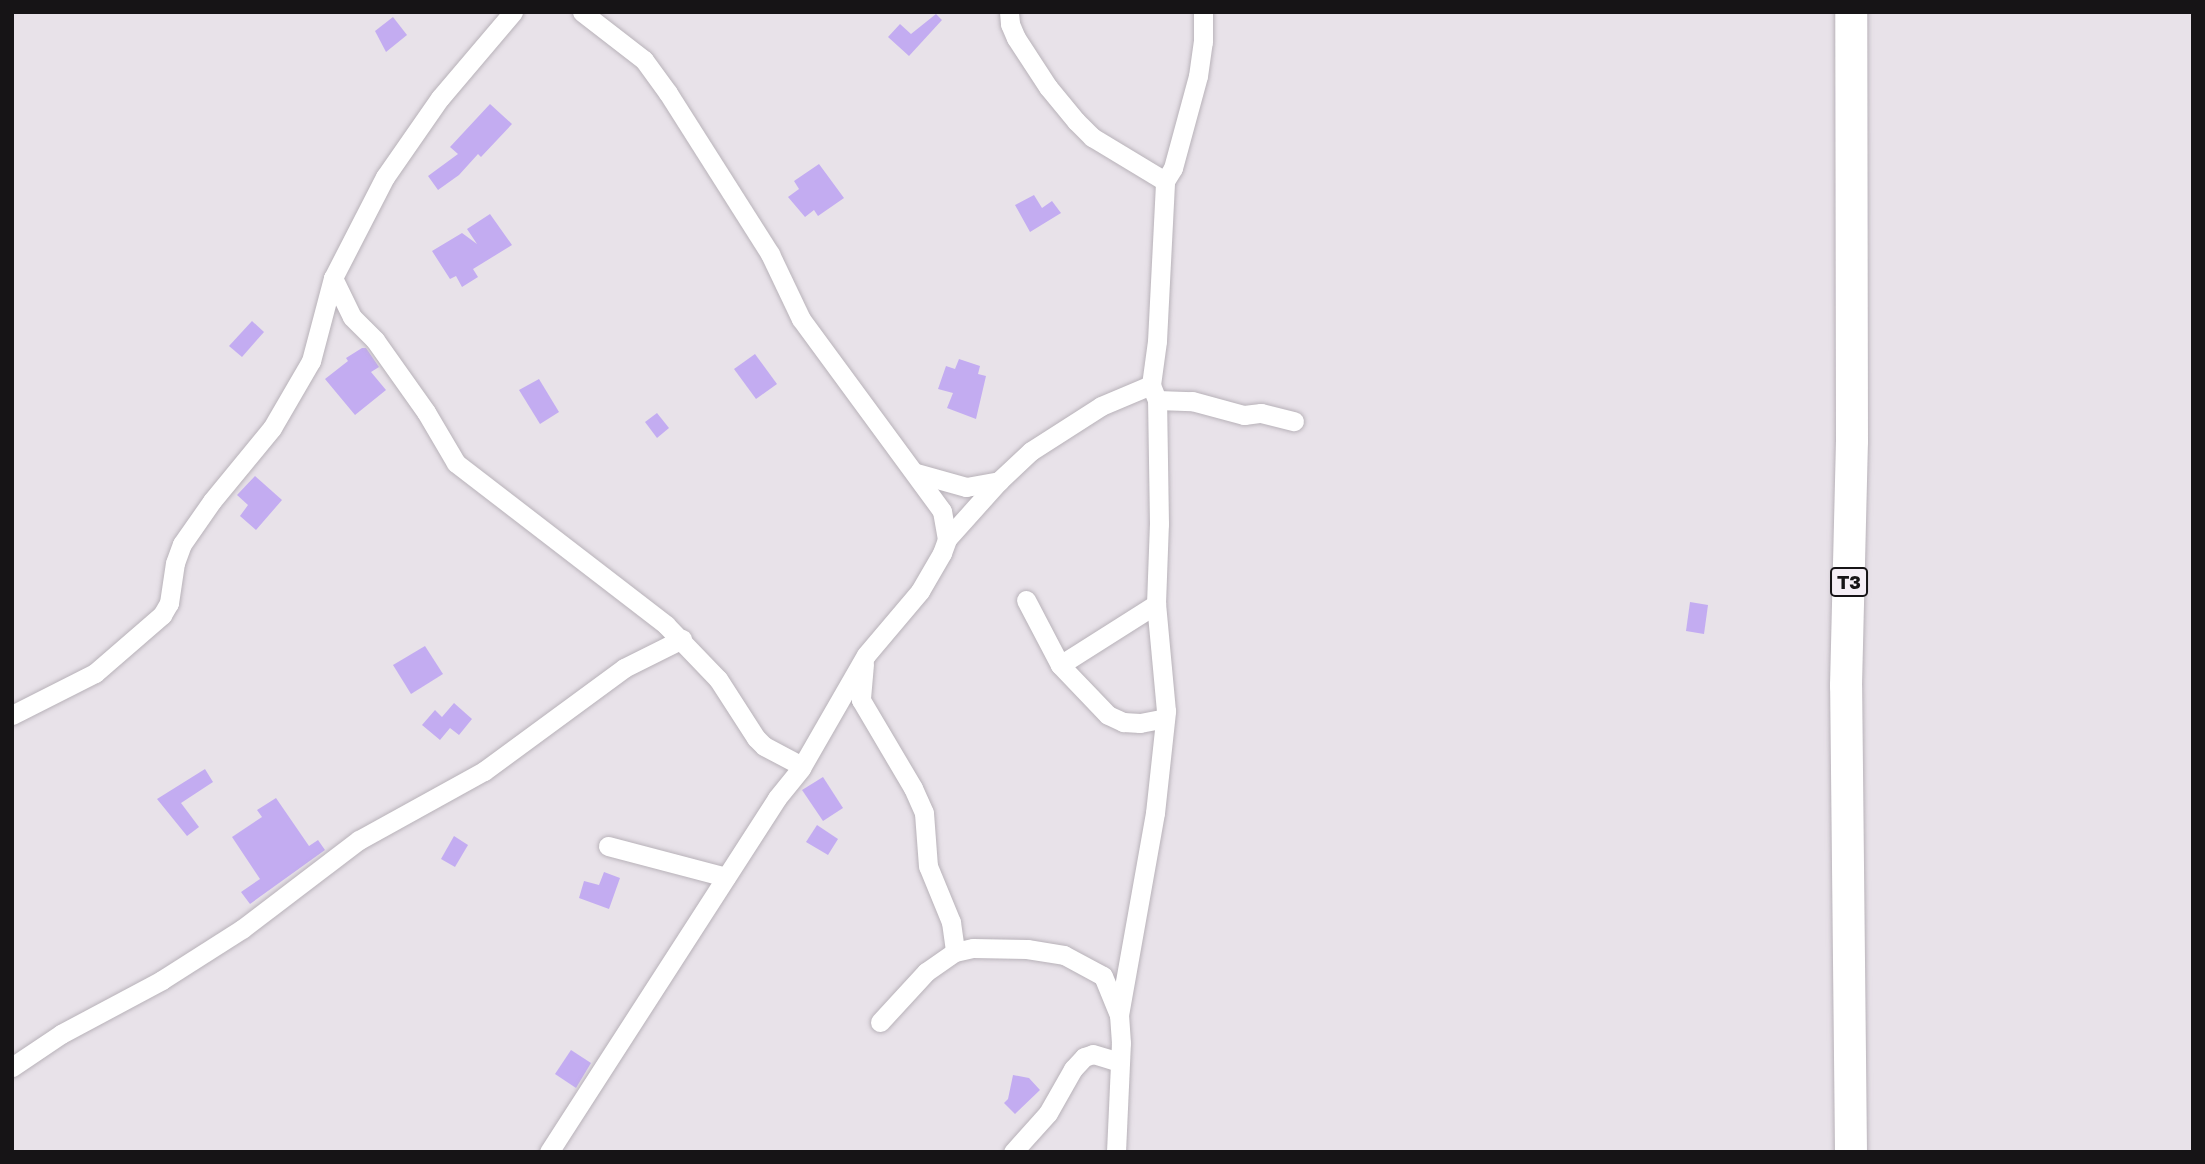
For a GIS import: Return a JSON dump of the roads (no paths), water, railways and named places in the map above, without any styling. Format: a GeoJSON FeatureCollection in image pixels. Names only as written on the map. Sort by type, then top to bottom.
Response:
{"type":"FeatureCollection","features":[{"type":"Feature","properties":{"kind":"highway","name":"T3"},"geometry":{"type":"LineString","coordinates":[[1851,12],[1852,441],[1846,686],[1851,1152]]}},
{"type":"Feature","properties":{"kind":"street"},"geometry":{"type":"LineString","coordinates":[[12,715],[95,673],[162,615],[169,603],[182,544],[212,501],[272,428],[311,361],[332,278],[385,177],[418,127],[513,12]]}},
{"type":"Feature","properties":{"kind":"street"},"geometry":{"type":"LineString","coordinates":[[582,12],[643,60],[668,93],[770,254],[808,329],[942,511],[947,539]]}},
{"type":"Feature","properties":{"kind":"street"},"geometry":{"type":"LineString","coordinates":[[1009,12],[1010,24],[1016,37],[1048,87],[1076,121],[1092,137],[1165,181]]}},
{"type":"Feature","properties":{"kind":"street"},"geometry":{"type":"LineString","coordinates":[[1116,1152],[1119,1015],[1155,813],[1165,718],[1156,604],[1160,524],[1154,393],[1165,181],[1173,169],[1198,76],[1203,12]]}},
{"type":"Feature","properties":{"kind":"street"},"geometry":{"type":"LineString","coordinates":[[332,278],[352,317],[376,340],[426,412],[456,463],[682,639],[718,679],[764,746],[802,766]]}},
{"type":"Feature","properties":{"kind":"street"},"geometry":{"type":"LineString","coordinates":[[549,1152],[726,877],[802,766],[866,656],[920,590],[942,553],[947,539],[999,481],[1054,435],[1101,406],[1154,393],[1244,415],[1261,413],[1294,421]]}},
{"type":"Feature","properties":{"kind":"street"},"geometry":{"type":"LineString","coordinates":[[916,473],[966,487],[999,481]]}},
{"type":"Feature","properties":{"kind":"street"},"geometry":{"type":"LineString","coordinates":[[1026,600],[1060,665],[1108,715],[1123,722],[1140,723],[1165,718]]}},
{"type":"Feature","properties":{"kind":"street"},"geometry":{"type":"LineString","coordinates":[[1060,665],[1156,604]]}},
{"type":"Feature","properties":{"kind":"street"},"geometry":{"type":"LineString","coordinates":[[12,1067],[36,1049],[122,1003],[242,929],[359,840],[484,771],[624,667],[682,639]]}},
{"type":"Feature","properties":{"kind":"street"},"geometry":{"type":"LineString","coordinates":[[866,656],[861,700],[913,788],[924,813],[928,866],[951,922],[955,952]]}},
{"type":"Feature","properties":{"kind":"street"},"geometry":{"type":"LineString","coordinates":[[608,846],[726,877]]}},
{"type":"Feature","properties":{"kind":"street"},"geometry":{"type":"LineString","coordinates":[[880,1022],[926,972],[955,952],[973,948],[1027,949],[1064,955],[1103,976],[1119,1015]]}},
{"type":"Feature","properties":{"kind":"street"},"geometry":{"type":"LineString","coordinates":[[1013,1152],[1048,1113],[1073,1069],[1084,1057],[1093,1054],[1120,1062]]}}]}
